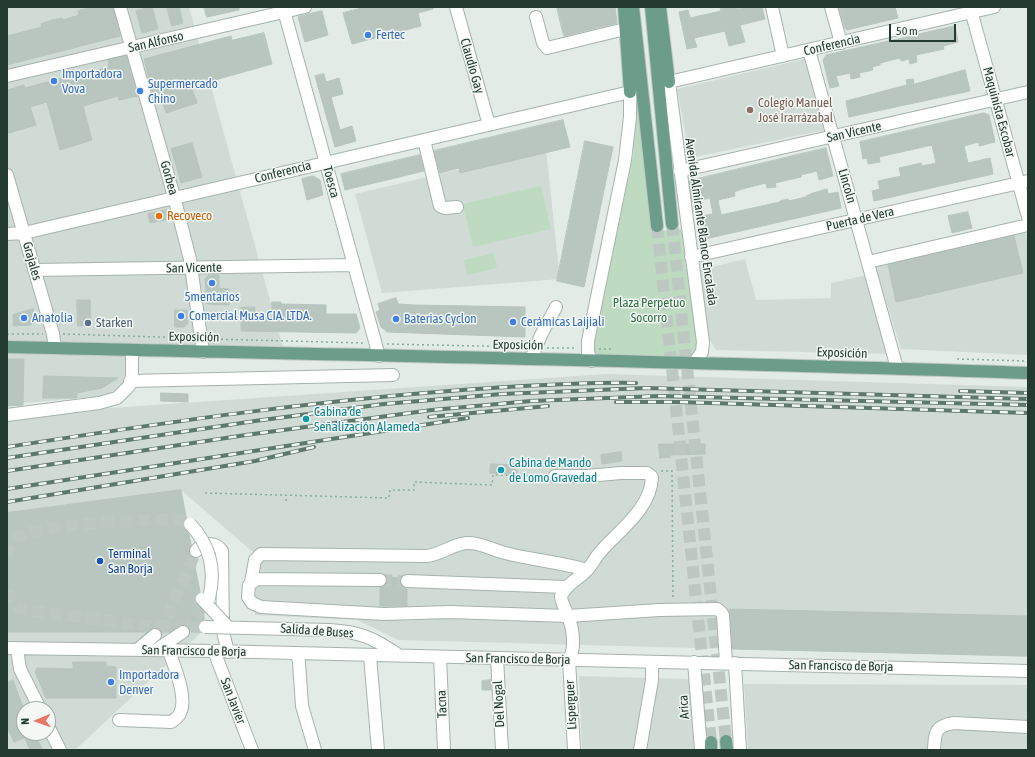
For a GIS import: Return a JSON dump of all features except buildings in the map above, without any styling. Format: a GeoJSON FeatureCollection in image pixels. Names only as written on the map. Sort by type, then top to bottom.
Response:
{"type":"FeatureCollection","features":[{"type":"Feature","properties":{"kind":"main road"},"geometry":{"type":"LineString","coordinates":[[624,7],[624,30],[630,92]]}},
{"type":"Feature","properties":{"kind":"main road"},"geometry":{"type":"LineString","coordinates":[[633,7],[657,226]]}},
{"type":"Feature","properties":{"kind":"main road","name":"Avenida Almirante Blanco Encalada"},"geometry":{"type":"LineString","coordinates":[[650,7],[672,224]]}},
{"type":"Feature","properties":{"kind":"main road"},"geometry":{"type":"LineString","coordinates":[[660,7],[669,82]]}},
{"type":"Feature","properties":{"kind":"main road","name":"Exposición"},"geometry":{"type":"LineString","coordinates":[[7,347],[531,360],[695,362],[1028,373]]}},
{"type":"Feature","properties":{"kind":"street","name":"Gorbea"},"geometry":{"type":"LineString","coordinates":[[120,7],[192,268],[203,352]]}},
{"type":"Feature","properties":{"kind":"street","name":"San Alfonso"},"geometry":{"type":"LineString","coordinates":[[7,76],[131,48],[284,9],[305,7]]}},
{"type":"Feature","properties":{"kind":"street","name":"Claudio Gay"},"geometry":{"type":"LineString","coordinates":[[456,7],[489,126]]}},
{"type":"Feature","properties":{"kind":"street"},"geometry":{"type":"LineString","coordinates":[[772,7],[783,56]]}},
{"type":"Feature","properties":{"kind":"street"},"geometry":{"type":"LineString","coordinates":[[831,7],[841,43]]}},
{"type":"Feature","properties":{"kind":"street","name":"Conferencia"},"geometry":{"type":"LineString","coordinates":[[669,82],[841,43],[971,10],[994,7]]}},
{"type":"Feature","properties":{"kind":"street","name":"Toesca"},"geometry":{"type":"LineString","coordinates":[[284,9],[379,356]]}},
{"type":"Feature","properties":{"kind":"street","name":"Maquinista Escobar"},"geometry":{"type":"LineString","coordinates":[[971,10],[995,99],[1023,182],[1028,218]]}},
{"type":"Feature","properties":{"kind":"street"},"geometry":{"type":"LineString","coordinates":[[536,17],[543,44],[547,48],[624,30]]}},
{"type":"Feature","properties":{"kind":"street","name":"Lincoln"},"geometry":{"type":"LineString","coordinates":[[809,50],[897,368]]}},
{"type":"Feature","properties":{"kind":"street","name":"Avenida Almirante Blanco Encalada"},"geometry":{"type":"LineString","coordinates":[[669,82],[703,342],[702,352],[695,362]]}},
{"type":"Feature","properties":{"kind":"street","name":"Conferencia"},"geometry":{"type":"LineString","coordinates":[[7,234],[24,233],[174,199],[326,162],[489,126],[630,92]]}},
{"type":"Feature","properties":{"kind":"street"},"geometry":{"type":"LineString","coordinates":[[592,361],[588,353],[588,341],[625,160],[630,117],[630,92]]}},
{"type":"Feature","properties":{"kind":"street","name":"San Vicente"},"geometry":{"type":"LineString","coordinates":[[680,171],[1028,92]]}},
{"type":"Feature","properties":{"kind":"street"},"geometry":{"type":"LineString","coordinates":[[424,140],[440,206],[445,208],[457,207]]}},
{"type":"Feature","properties":{"kind":"street","name":"Grajales"},"geometry":{"type":"LineString","coordinates":[[7,175],[53,334],[55,348]]}},
{"type":"Feature","properties":{"kind":"street","name":"Puerta de Vera"},"geometry":{"type":"LineString","coordinates":[[692,256],[1023,182]]}},
{"type":"Feature","properties":{"kind":"street"},"geometry":{"type":"LineString","coordinates":[[868,262],[1028,225]]}},
{"type":"Feature","properties":{"kind":"street","name":"San Vicente"},"geometry":{"type":"LineString","coordinates":[[34,270],[354,265]]}},
{"type":"Feature","properties":{"kind":"street"},"geometry":{"type":"LineString","coordinates":[[531,360],[541,335],[556,307]]}},
{"type":"Feature","properties":{"kind":"street"},"geometry":{"type":"LineString","coordinates":[[7,415],[108,401],[123,393],[130,381],[133,369],[132,350]]}},
{"type":"Feature","properties":{"kind":"street"},"geometry":{"type":"LineString","coordinates":[[130,381],[393,375]]}},
{"type":"Feature","properties":{"kind":"street"},"geometry":{"type":"LineString","coordinates":[[407,581],[566,587],[587,570],[601,551],[621,531],[646,501],[652,479],[649,474],[621,473],[588,476],[555,476]]}},
{"type":"Feature","properties":{"kind":"street"},"geometry":{"type":"LineString","coordinates":[[190,524],[203,540],[210,558],[213,578],[206,598],[228,627]]}},
{"type":"Feature","properties":{"kind":"street"},"geometry":{"type":"LineString","coordinates":[[587,570],[566,564],[505,553],[479,544],[467,543],[454,546],[438,554],[426,556],[261,554],[255,560],[252,582],[248,588],[248,597],[252,603],[261,607],[384,614],[450,612],[568,616],[716,609],[722,612],[730,663],[740,750]]}},
{"type":"Feature","properties":{"kind":"street"},"geometry":{"type":"LineString","coordinates":[[196,551],[202,544],[217,545],[222,551],[223,632],[228,652]]}},
{"type":"Feature","properties":{"kind":"street"},"geometry":{"type":"LineString","coordinates":[[252,582],[260,579],[380,580]]}},
{"type":"Feature","properties":{"kind":"street","name":"Lisperguer"},"geometry":{"type":"LineString","coordinates":[[566,587],[561,600],[568,616],[573,642],[572,653],[569,660],[574,750]]}},
{"type":"Feature","properties":{"kind":"street","name":"Salida de Buses"},"geometry":{"type":"LineString","coordinates":[[205,627],[329,630],[360,634],[378,641],[400,656]]}},
{"type":"Feature","properties":{"kind":"street"},"geometry":{"type":"LineString","coordinates":[[156,650],[183,632]]}},
{"type":"Feature","properties":{"kind":"street"},"geometry":{"type":"LineString","coordinates":[[137,650],[155,635]]}},
{"type":"Feature","properties":{"kind":"street"},"geometry":{"type":"LineString","coordinates":[[12,648],[20,669],[36,701]]}},
{"type":"Feature","properties":{"kind":"street","name":"San Francisco de Borja"},"geometry":{"type":"LineString","coordinates":[[12,648],[214,651],[1028,671]]}},
{"type":"Feature","properties":{"kind":"street"},"geometry":{"type":"LineString","coordinates":[[119,720],[171,722],[180,715],[182,708],[182,693],[169,650]]}},
{"type":"Feature","properties":{"kind":"street","name":"San Javier"},"geometry":{"type":"LineString","coordinates":[[214,651],[252,750]]}},
{"type":"Feature","properties":{"kind":"street"},"geometry":{"type":"LineString","coordinates":[[297,654],[299,662],[302,706],[315,750]]}},
{"type":"Feature","properties":{"kind":"street"},"geometry":{"type":"LineString","coordinates":[[370,656],[378,750]]}},
{"type":"Feature","properties":{"kind":"street","name":"Tacna"},"geometry":{"type":"LineString","coordinates":[[440,657],[444,750]]}},
{"type":"Feature","properties":{"kind":"street","name":"Del Nogal"},"geometry":{"type":"LineString","coordinates":[[497,658],[502,750]]}},
{"type":"Feature","properties":{"kind":"street"},"geometry":{"type":"LineString","coordinates":[[640,750],[652,680],[652,662]]}},
{"type":"Feature","properties":{"kind":"street","name":"Arica"},"geometry":{"type":"LineString","coordinates":[[694,662],[701,750]]}},
{"type":"Feature","properties":{"kind":"street"},"geometry":{"type":"LineString","coordinates":[[934,750],[935,733],[942,725],[954,723],[1028,727]]}},
{"type":"Feature","properties":{"kind":"street"},"geometry":{"type":"LineString","coordinates":[[56,741],[60,750]]}},
{"type":"Feature","properties":{"kind":"path"},"geometry":{"type":"LineString","coordinates":[[649,474],[672,470],[673,610]]}},
{"type":"Feature","properties":{"kind":"path"},"geometry":{"type":"LineString","coordinates":[[205,493],[389,498],[390,490],[414,490],[414,482],[492,485],[493,475],[555,476]]}},
{"type":"Feature","properties":{"kind":"path"},"geometry":{"type":"LineString","coordinates":[[286,495],[286,502]]}},
{"type":"Feature","properties":{"kind":"shaded area"},"geometry":{"type":"Polygon","coordinates":[[[7,7],[189,7],[283,347],[131,345],[129,380],[112,395],[26,403],[7,403],[7,7]]]}},
{"type":"Feature","properties":{"kind":"shaded area","name":"Colegio Manuel José Irarrázabal"},"geometry":{"type":"Polygon","coordinates":[[[805,59],[825,130],[690,158],[677,89],[805,59]]]}},
{"type":"Feature","properties":{"kind":"shaded area"},"geometry":{"type":"Polygon","coordinates":[[[546,149],[560,279],[382,293],[355,194],[546,149]]]}},
{"type":"Feature","properties":{"kind":"shaded area"},"geometry":{"type":"Polygon","coordinates":[[[1025,228],[1028,239],[1028,355],[901,349],[874,263],[1025,228]]]}},
{"type":"Feature","properties":{"kind":"shaded area"},"geometry":{"type":"Polygon","coordinates":[[[745,259],[756,300],[831,298],[831,283],[867,275],[889,354],[716,350],[709,339],[700,270],[745,259]]]}},
{"type":"Feature","properties":{"kind":"shaded area"},"geometry":{"type":"Polygon","coordinates":[[[606,374],[1028,387],[1028,657],[398,640],[357,620],[255,615],[254,553],[182,491],[207,627],[75,750],[7,750],[7,420],[81,410],[606,374]]]}},
{"type":"Feature","properties":{"kind":"shaded area"},"geometry":{"type":"Polygon","coordinates":[[[579,676],[690,679],[695,750],[582,750],[579,676]]]}},
{"type":"Feature","properties":{"kind":"shaded area"},"geometry":{"type":"Polygon","coordinates":[[[744,684],[1028,685],[1028,750],[748,750],[744,684]]]}},
{"type":"Feature","properties":{"kind":"green space","name":"Plaza Perpetuo Socorro"},"geometry":{"type":"Polygon","coordinates":[[[638,105],[654,232],[684,228],[701,346],[691,358],[599,356],[594,351],[594,342],[633,156],[636,111],[638,105]]]}},
{"type":"Feature","properties":{"kind":"green space"},"geometry":{"type":"Polygon","coordinates":[[[541,186],[551,229],[473,247],[463,204],[541,186]]]}},
{"type":"Feature","properties":{"kind":"green space"},"geometry":{"type":"Polygon","coordinates":[[[494,253],[497,268],[467,275],[464,260],[494,253]]]}},
{"type":"Feature","properties":{"kind":"tunnel"},"geometry":{"type":"LineString","coordinates":[[672,224],[726,741]]}},
{"type":"Feature","properties":{"kind":"tunnel"},"geometry":{"type":"LineString","coordinates":[[657,226],[711,742]]}},
{"type":"Feature","properties":{"kind":"tunnel"},"geometry":{"type":"LineString","coordinates":[[7,556],[10,546],[17,538],[28,533],[46,529],[117,522],[175,519],[190,524]]}},
{"type":"Feature","properties":{"kind":"tunnel"},"geometry":{"type":"LineString","coordinates":[[157,632],[169,613],[196,551]]}},
{"type":"Feature","properties":{"kind":"tunnel"},"geometry":{"type":"LineString","coordinates":[[380,580],[407,581]]}},
{"type":"Feature","properties":{"kind":"tunnel"},"geometry":{"type":"LineString","coordinates":[[7,591],[14,606],[19,609],[149,626],[205,627]]}},
{"type":"Feature","properties":{"kind":"tunnel"},"geometry":{"type":"LineString","coordinates":[[184,631],[209,598]]}},
{"type":"Feature","properties":{"kind":"railway"},"geometry":{"type":"LineString","coordinates":[[7,447],[310,404],[432,392],[582,383],[636,383]]}},
{"type":"Feature","properties":{"kind":"railway"},"geometry":{"type":"LineString","coordinates":[[7,458],[255,421],[384,404],[502,394],[646,388],[1028,399]]}},
{"type":"Feature","properties":{"kind":"railway"},"geometry":{"type":"LineString","coordinates":[[960,391],[1028,393]]}},
{"type":"Feature","properties":{"kind":"railway"},"geometry":{"type":"LineString","coordinates":[[7,471],[246,435],[432,410],[531,401],[659,396],[1028,405]]}},
{"type":"Feature","properties":{"kind":"railway"},"geometry":{"type":"LineString","coordinates":[[616,402],[678,402],[1028,413]]}},
{"type":"Feature","properties":{"kind":"railway"},"geometry":{"type":"LineString","coordinates":[[429,417],[548,406]]}},
{"type":"Feature","properties":{"kind":"railway"},"geometry":{"type":"LineString","coordinates":[[7,489],[468,418]]}},
{"type":"Feature","properties":{"kind":"railway"},"geometry":{"type":"LineString","coordinates":[[7,502],[255,461],[314,447]]}},
{"type":"Feature","properties":{"kind":"place","name":"Fertec"},"geometry":{"type":"Point","coordinates":[368,35]}},
{"type":"Feature","properties":{"kind":"place","name":"Importadora Vova"},"geometry":{"type":"Point","coordinates":[54,81]}},
{"type":"Feature","properties":{"kind":"place","name":"Supermercado Chino"},"geometry":{"type":"Point","coordinates":[140,91]}},
{"type":"Feature","properties":{"kind":"place","name":"Colegio Manuel José Irarrázabal"},"geometry":{"type":"Point","coordinates":[750,110]}},
{"type":"Feature","properties":{"kind":"place","name":"Recoveco"},"geometry":{"type":"Point","coordinates":[159,216]}},
{"type":"Feature","properties":{"kind":"place","name":"5mentarios"},"geometry":{"type":"Point","coordinates":[212,283]}},
{"type":"Feature","properties":{"kind":"place","name":"Comercial Musa CIA. LTDA."},"geometry":{"type":"Point","coordinates":[181,316]}},
{"type":"Feature","properties":{"kind":"place","name":"Anatolia"},"geometry":{"type":"Point","coordinates":[24,318]}},
{"type":"Feature","properties":{"kind":"place","name":"Baterias Cyclon"},"geometry":{"type":"Point","coordinates":[396,319]}},
{"type":"Feature","properties":{"kind":"place","name":"Cerámicas Laijiali"},"geometry":{"type":"Point","coordinates":[513,322]}},
{"type":"Feature","properties":{"kind":"place","name":"Starken"},"geometry":{"type":"Point","coordinates":[88,323]}},
{"type":"Feature","properties":{"kind":"place","name":"Cabina de Señalización Alameda"},"geometry":{"type":"Point","coordinates":[306,419]}},
{"type":"Feature","properties":{"kind":"place","name":"Cabina de Mando de Lomo Gravedad"},"geometry":{"type":"Point","coordinates":[501,470]}},
{"type":"Feature","properties":{"kind":"place","name":"Terminal San Borja"},"geometry":{"type":"Point","coordinates":[100,561]}},
{"type":"Feature","properties":{"kind":"place","name":"Importadora Denver"},"geometry":{"type":"Point","coordinates":[111,682]}}]}
